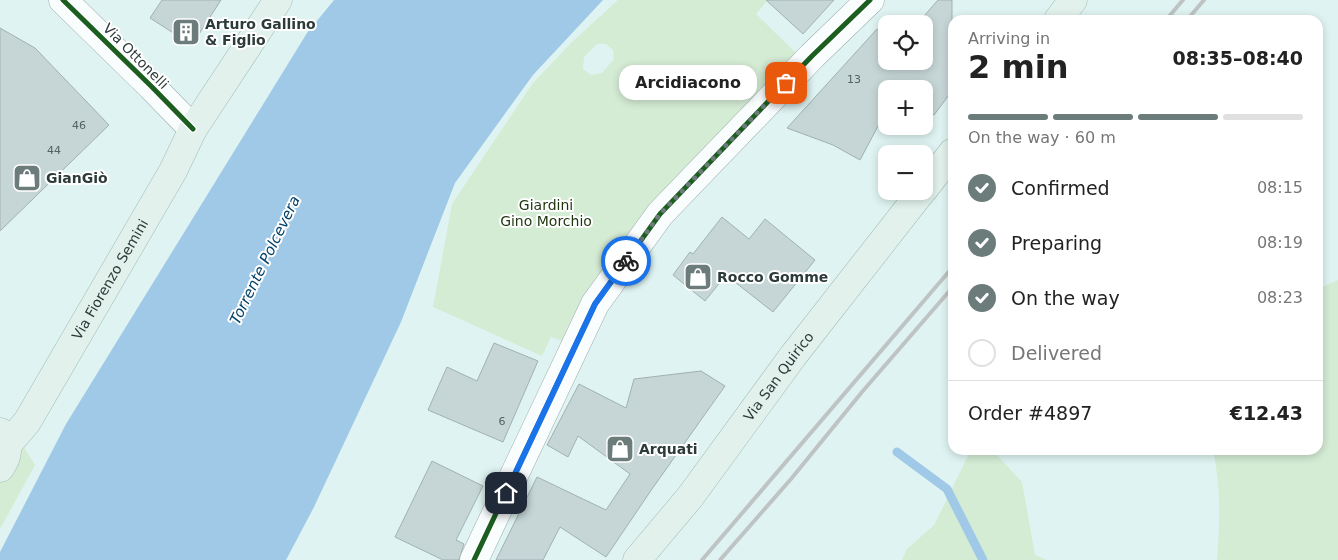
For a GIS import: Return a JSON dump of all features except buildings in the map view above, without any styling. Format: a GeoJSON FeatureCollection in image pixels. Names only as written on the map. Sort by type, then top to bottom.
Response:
{"type":"FeatureCollection","features":[{"type":"Feature","properties":{"kind":"main road","name":"Via Fiorenzo Semini"},"geometry":{"type":"LineString","coordinates":[[6,441],[173,171],[192,129],[278,0]]}},
{"type":"Feature","properties":{"kind":"main road"},"geometry":{"type":"LineString","coordinates":[[1062,15],[1073,0]]}},
{"type":"Feature","properties":{"kind":"main road","name":"Via San Quirico"},"geometry":{"type":"LineString","coordinates":[[933,177],[948,158]]}},
{"type":"Feature","properties":{"kind":"main road","name":"Via San Quirico"},"geometry":{"type":"LineString","coordinates":[[637,560],[690,496],[793,356],[915,200]]}},
{"type":"Feature","properties":{"kind":"street","name":"Via Ottonelli"},"geometry":{"type":"LineString","coordinates":[[63,0],[192,129]]}},
{"type":"Feature","properties":{"kind":"street"},"geometry":{"type":"LineString","coordinates":[[474,560],[595,304],[660,214],[812,56],[870,0]]}},
{"type":"Feature","properties":{"kind":"green space","name":"Giardini Gino Morchio"},"geometry":{"type":"Polygon","coordinates":[[[618,0],[768,0],[756,14],[798,55],[653,206],[567,328],[562,341],[551,337],[542,356],[433,307],[452,204],[533,83],[571,43],[618,0]],[[597,44],[584,57],[583,69],[591,75],[602,73],[614,59],[613,50],[606,44],[597,44]]]}},
{"type":"Feature","properties":{"kind":"green space"},"geometry":{"type":"Polygon","coordinates":[[[1338,280],[1338,560],[1217,560],[1219,505],[1214,455],[1323,455],[1323,287],[1338,280]]]}},
{"type":"Feature","properties":{"kind":"green space"},"geometry":{"type":"Polygon","coordinates":[[[22,444],[35,465],[0,529],[0,476],[22,444]]]}},
{"type":"Feature","properties":{"kind":"green space"},"geometry":{"type":"Polygon","coordinates":[[[969,455],[997,455],[1022,482],[1035,555],[1047,560],[902,560],[907,549],[934,525],[969,455]]]}},
{"type":"Feature","properties":{"kind":"water","name":"Torrente Polcevera"},"geometry":{"type":"Polygon","coordinates":[[[334,0],[603,0],[533,75],[455,183],[401,322],[314,507],[286,560],[0,560],[0,552],[66,424],[307,33],[334,0]]]}},
{"type":"Feature","properties":{"kind":"waterway"},"geometry":{"type":"LineString","coordinates":[[897,452],[947,489],[983,560]]}},
{"type":"Feature","properties":{"kind":"railway"},"geometry":{"type":"LineString","coordinates":[[1170,15],[1183,0]]}},
{"type":"Feature","properties":{"kind":"railway"},"geometry":{"type":"LineString","coordinates":[[1191,15],[1204,0]]}},
{"type":"Feature","properties":{"kind":"railway"},"geometry":{"type":"LineString","coordinates":[[702,560],[948,273]]}},
{"type":"Feature","properties":{"kind":"railway"},"geometry":{"type":"LineString","coordinates":[[720,560],[948,293]]}},
{"type":"Feature","properties":{"kind":"cycle path"},"geometry":{"type":"LineString","coordinates":[[63,0],[193,129]]}},
{"type":"Feature","properties":{"kind":"cycle path"},"geometry":{"type":"LineString","coordinates":[[474,560],[595,304],[660,214],[812,56],[870,0]]}},
{"type":"Feature","properties":{"kind":"way so far"},"geometry":{"type":"LineString","coordinates":[[626,261],[660,214],[786,83]]}},
{"type":"Feature","properties":{"kind":"place","name":"Arturo Gallino & Figlio"},"geometry":{"type":"Point","coordinates":[186,32]}},
{"type":"Feature","properties":{"kind":"place","name":"Arcidiacono"},"geometry":{"type":"Point","coordinates":[786,83]}},
{"type":"Feature","properties":{"kind":"place","name":"GianGiò"},"geometry":{"type":"Point","coordinates":[27,178]}},
{"type":"Feature","properties":{"kind":"place","name":"Rocco Gomme"},"geometry":{"type":"Point","coordinates":[698,277]}},
{"type":"Feature","properties":{"kind":"place","name":"Arquati"},"geometry":{"type":"Point","coordinates":[620,449]}},
{"type":"Feature","properties":{"kind":"route"},"geometry":{"type":"LineString","coordinates":[[506,493],[595,304],[626,261]]}}]}
